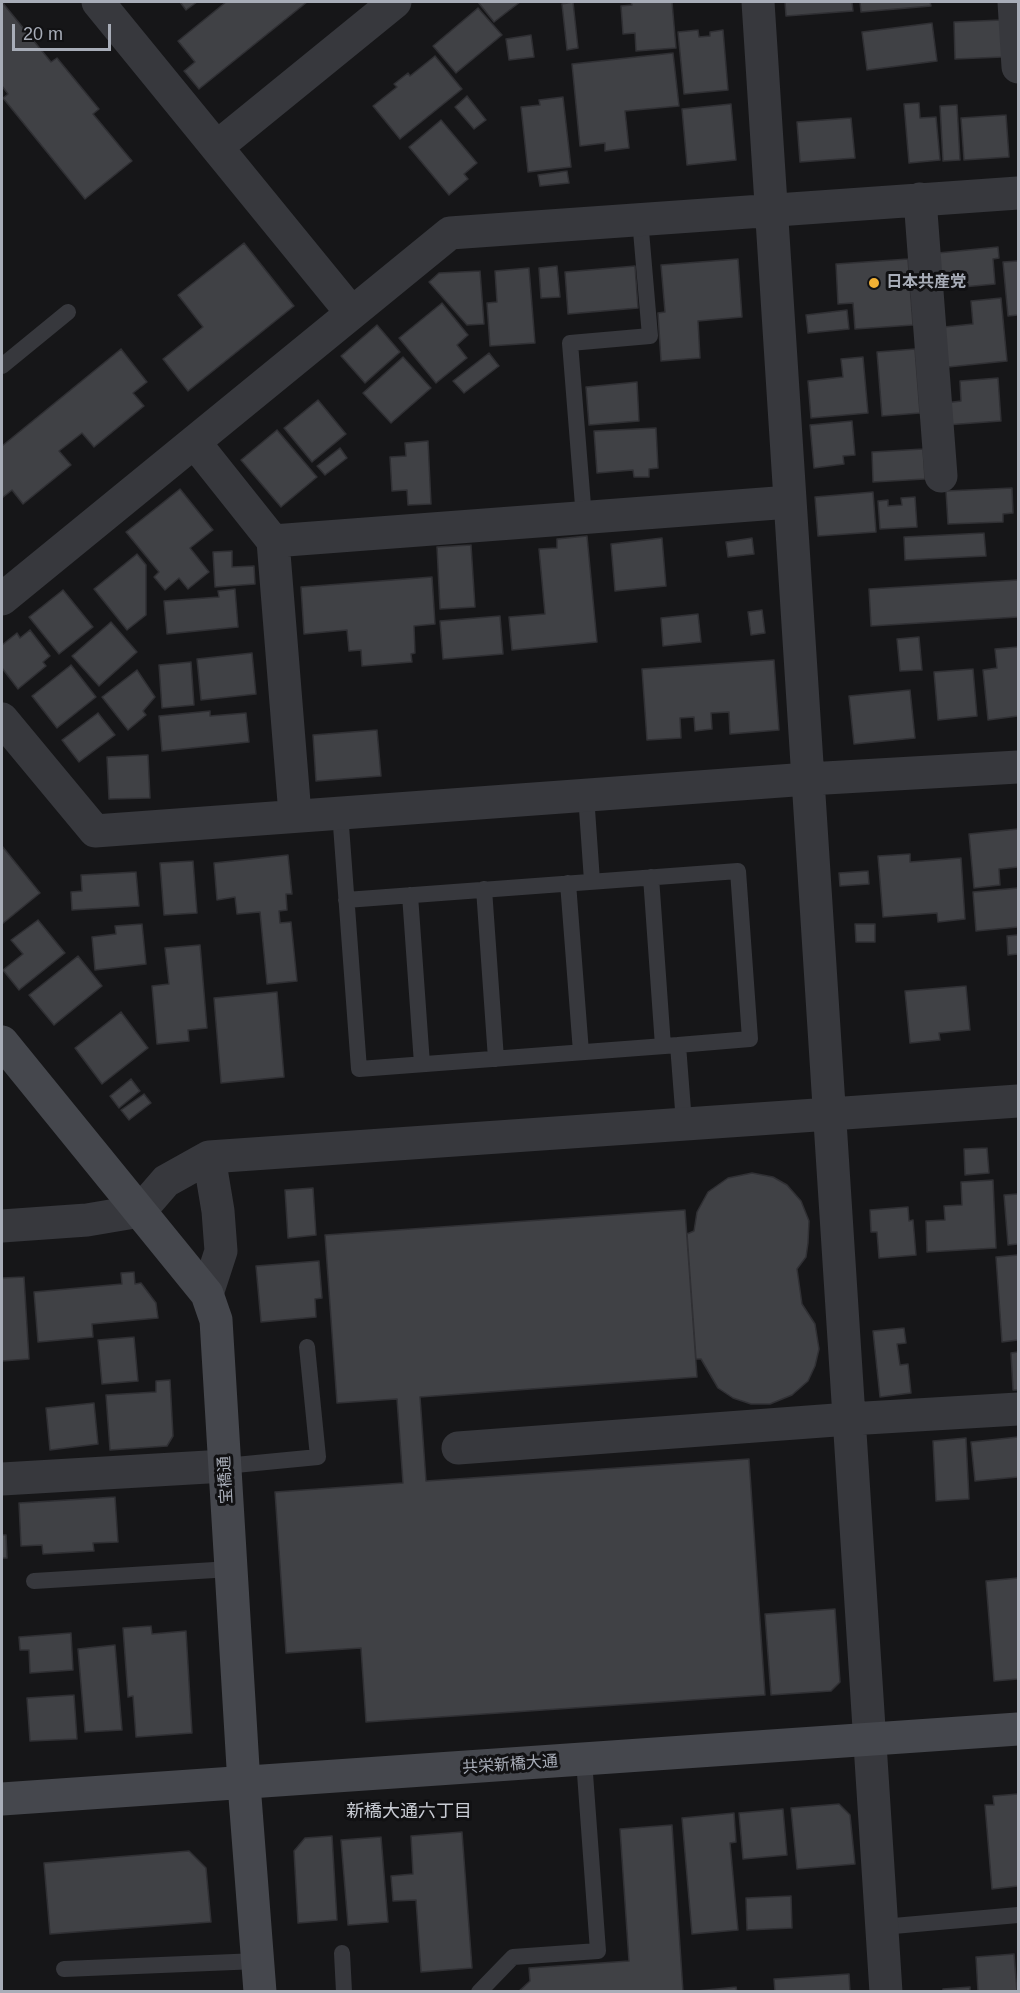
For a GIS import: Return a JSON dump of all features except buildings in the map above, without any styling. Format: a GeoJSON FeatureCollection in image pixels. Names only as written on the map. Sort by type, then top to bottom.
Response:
{"type":"FeatureCollection","features":[{"type":"Feature","properties":{"kind":"street"},"geometry":{"type":"LineString","coordinates":[[98,2],[219,146],[351,312]]}},
{"type":"Feature","properties":{"kind":"street"},"geometry":{"type":"LineString","coordinates":[[219,146],[395,2]]}},
{"type":"Feature","properties":{"kind":"street"},"geometry":{"type":"LineString","coordinates":[[758,2],[886,1992]]}},
{"type":"Feature","properties":{"kind":"street"},"geometry":{"type":"LineString","coordinates":[[1014,2],[1018,67]]}},
{"type":"Feature","properties":{"kind":"street"},"geometry":{"type":"LineString","coordinates":[[2,599],[450,233],[1018,193]]}},
{"type":"Feature","properties":{"kind":"street"},"geometry":{"type":"LineString","coordinates":[[920,199],[941,476]]}},
{"type":"Feature","properties":{"kind":"street"},"geometry":{"type":"LineString","coordinates":[[195,443],[273,541],[295,815]]}},
{"type":"Feature","properties":{"kind":"street"},"geometry":{"type":"LineString","coordinates":[[273,541],[790,502]]}},
{"type":"Feature","properties":{"kind":"street"},"geometry":{"type":"LineString","coordinates":[[2,719],[95,831],[808,779],[1018,767]]}},
{"type":"Feature","properties":{"kind":"street","name":"宝橋通"},"geometry":{"type":"LineString","coordinates":[[2,1042],[207,1294],[216,1320],[244,1784],[259,1977]]}},
{"type":"Feature","properties":{"kind":"street"},"geometry":{"type":"LineString","coordinates":[[2,1226],[87,1220],[140,1211],[166,1181],[209,1157],[829,1112],[1018,1101]]}},
{"type":"Feature","properties":{"kind":"street"},"geometry":{"type":"LineString","coordinates":[[207,1294],[221,1251],[218,1211],[209,1157]]}},
{"type":"Feature","properties":{"kind":"street"},"geometry":{"type":"LineString","coordinates":[[458,1448],[1018,1409]]}},
{"type":"Feature","properties":{"kind":"street"},"geometry":{"type":"LineString","coordinates":[[2,1479],[225,1466]]}},
{"type":"Feature","properties":{"kind":"street","name":"共栄新橋大通"},"geometry":{"type":"LineString","coordinates":[[2,1799],[1018,1730]]}},
{"type":"Feature","properties":{"kind":"lane"},"geometry":{"type":"LineString","coordinates":[[584,518],[570,343],[650,336],[640,219]]}},
{"type":"Feature","properties":{"kind":"lane"},"geometry":{"type":"LineString","coordinates":[[2,366],[68,312]]}},
{"type":"Feature","properties":{"kind":"lane"},"geometry":{"type":"LineString","coordinates":[[586,795],[592,882]]}},
{"type":"Feature","properties":{"kind":"lane"},"geometry":{"type":"LineString","coordinates":[[340,812],[346,900],[359,1069],[750,1040],[738,871],[346,900]]}},
{"type":"Feature","properties":{"kind":"lane"},"geometry":{"type":"LineString","coordinates":[[651,877],[671,1046],[684,1123]]}},
{"type":"Feature","properties":{"kind":"lane"},"geometry":{"type":"LineString","coordinates":[[568,884],[580,1052]]}},
{"type":"Feature","properties":{"kind":"lane"},"geometry":{"type":"LineString","coordinates":[[484,890],[496,1059]]}},
{"type":"Feature","properties":{"kind":"lane"},"geometry":{"type":"LineString","coordinates":[[410,895],[422,1064]]}},
{"type":"Feature","properties":{"kind":"lane"},"geometry":{"type":"LineString","coordinates":[[225,1466],[318,1457],[308,1347]]}},
{"type":"Feature","properties":{"kind":"lane"},"geometry":{"type":"LineString","coordinates":[[34,1581],[231,1569]]}},
{"type":"Feature","properties":{"kind":"lane"},"geometry":{"type":"LineString","coordinates":[[479,1992],[487,1987],[513,1957],[598,1951],[584,1760]]}},
{"type":"Feature","properties":{"kind":"lane"},"geometry":{"type":"LineString","coordinates":[[882,1927],[1018,1915]]}},
{"type":"Feature","properties":{"kind":"lane"},"geometry":{"type":"LineString","coordinates":[[342,1953],[344,1992]]}},
{"type":"Feature","properties":{"kind":"lane"},"geometry":{"type":"LineString","coordinates":[[64,1969],[259,1977]]}},
{"type":"Feature","properties":{"kind":"place","name":"日本共産党"},"geometry":{"type":"Point","coordinates":[874,283]}},
{"type":"Feature","properties":{"kind":"district","name":"新橋大通六丁目"},"geometry":{"type":"Point","coordinates":[409,1812]}}]}
